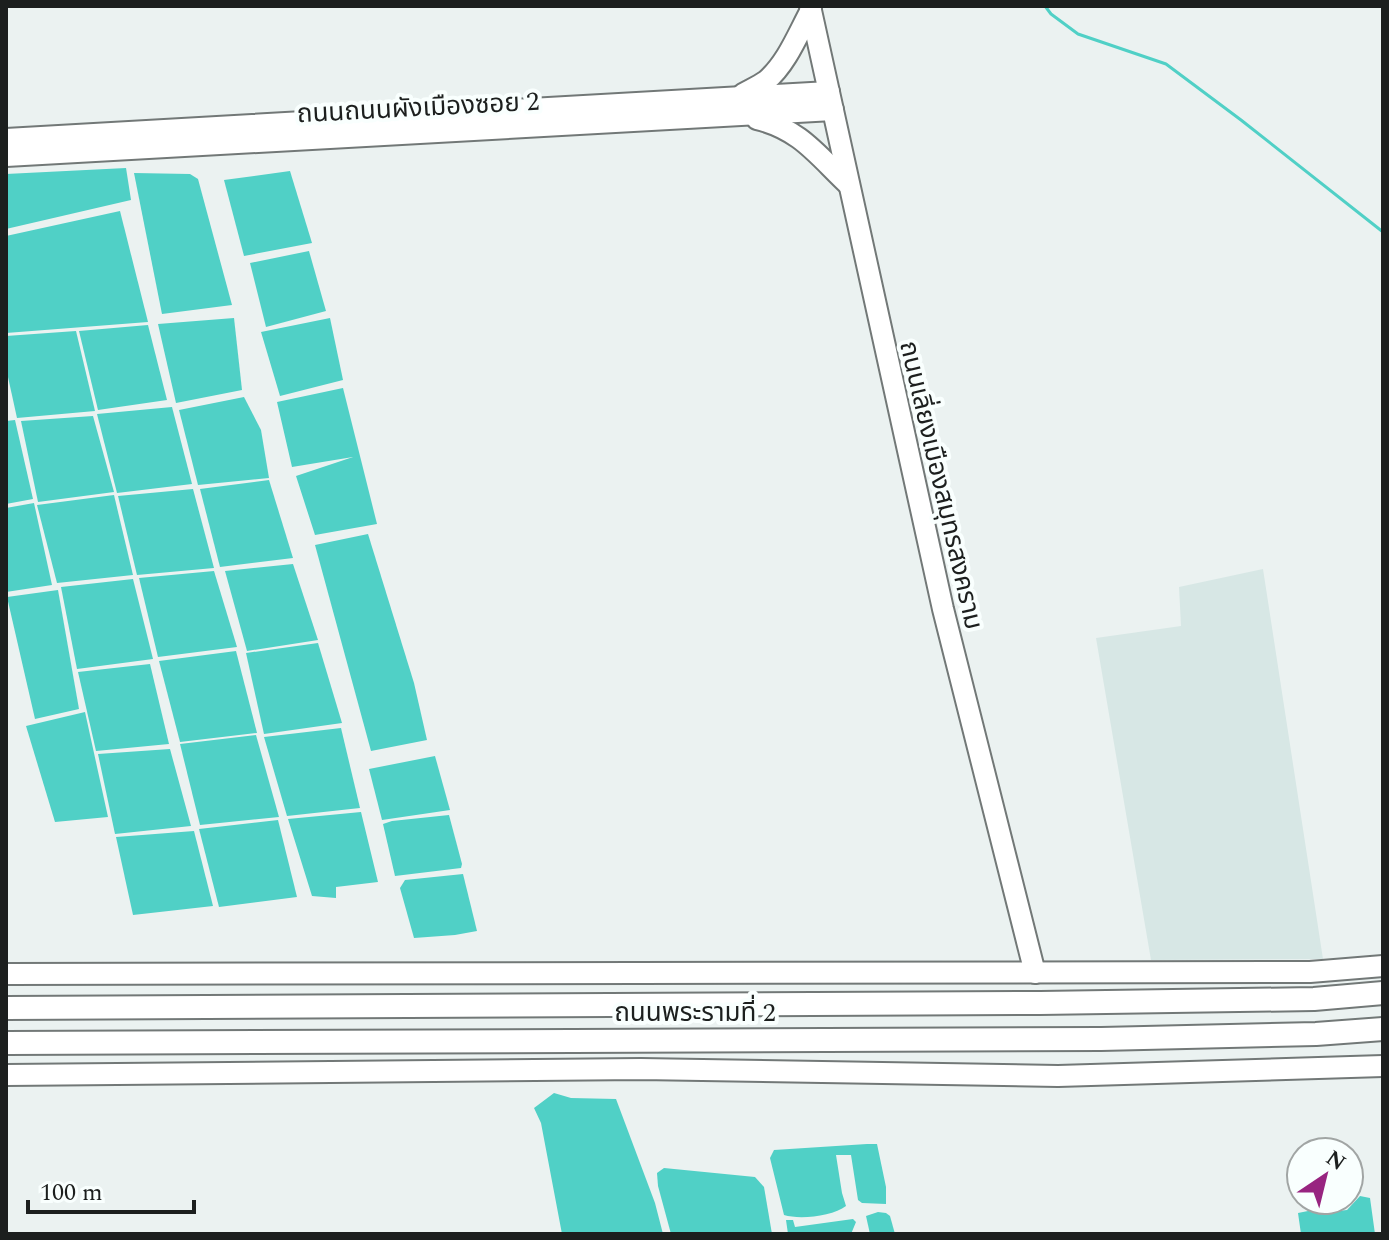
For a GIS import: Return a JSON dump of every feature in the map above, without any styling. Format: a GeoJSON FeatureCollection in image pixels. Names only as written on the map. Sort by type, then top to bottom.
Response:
{"type":"FeatureCollection","features":[{"type":"Feature","properties":{"kind":"highway","name":"ถนนพระรามที่ 2"},"geometry":{"type":"LineString","coordinates":[[6,1008],[1040,1003],[1314,999],[1383,993]]}},
{"type":"Feature","properties":{"kind":"highway","name":"ถนนพระรามที่ 2"},"geometry":{"type":"LineString","coordinates":[[6,1043],[1101,1039],[1316,1034],[1383,1029]]}},
{"type":"Feature","properties":{"kind":"main road","name":"ถนนเลี่ยงเมืองสมุทรสงคราม"},"geometry":{"type":"LineString","coordinates":[[810,8],[946,622],[1035,973]]}},
{"type":"Feature","properties":{"kind":"main road"},"geometry":{"type":"LineString","coordinates":[[810,8],[788,54],[740,106],[804,140],[849,185]]}},
{"type":"Feature","properties":{"kind":"main road","name":"ถนนถนนผังเมืองซอย 2"},"geometry":{"type":"LineString","coordinates":[[6,156],[831,101]]}},
{"type":"Feature","properties":{"kind":"main road","name":"ถนนถนนผังเมืองซอย 2"},"geometry":{"type":"LineString","coordinates":[[6,139],[698,109]]}},
{"type":"Feature","properties":{"kind":"main road","name":"ถนนพระรามที่ 2"},"geometry":{"type":"LineString","coordinates":[[6,974],[1310,972],[1383,966]]}},
{"type":"Feature","properties":{"kind":"main road"},"geometry":{"type":"LineString","coordinates":[[6,1075],[641,1069],[1058,1076],[1383,1066]]}},
{"type":"Feature","properties":{"kind":"shaded area"},"geometry":{"type":"Polygon","coordinates":[[[1263,569],[1323,959],[1151,960],[1096,638],[1181,626],[1179,587],[1263,569]]]}},
{"type":"Feature","properties":{"kind":"water"},"geometry":{"type":"Polygon","coordinates":[[[126,168],[131,200],[6,229],[6,174],[126,168]]]}},
{"type":"Feature","properties":{"kind":"water"},"geometry":{"type":"Polygon","coordinates":[[[290,171],[312,243],[244,256],[224,180],[290,171]]]}},
{"type":"Feature","properties":{"kind":"water"},"geometry":{"type":"Polygon","coordinates":[[[134,173],[190,174],[198,179],[232,305],[162,314],[134,173]]]}},
{"type":"Feature","properties":{"kind":"water"},"geometry":{"type":"Polygon","coordinates":[[[120,211],[148,322],[6,333],[6,236],[120,211]]]}},
{"type":"Feature","properties":{"kind":"water"},"geometry":{"type":"Polygon","coordinates":[[[309,251],[326,311],[266,327],[250,263],[309,251]]]}},
{"type":"Feature","properties":{"kind":"water"},"geometry":{"type":"Polygon","coordinates":[[[234,318],[242,390],[176,403],[158,324],[234,318]]]}},
{"type":"Feature","properties":{"kind":"water"},"geometry":{"type":"Polygon","coordinates":[[[330,318],[343,380],[280,396],[261,332],[330,318]]]}},
{"type":"Feature","properties":{"kind":"water"},"geometry":{"type":"Polygon","coordinates":[[[148,325],[167,400],[98,410],[79,331],[148,325]]]}},
{"type":"Feature","properties":{"kind":"water"},"geometry":{"type":"Polygon","coordinates":[[[76,331],[95,411],[17,418],[6,368],[6,336],[76,331]]]}},
{"type":"Feature","properties":{"kind":"water"},"geometry":{"type":"Polygon","coordinates":[[[343,388],[377,524],[315,535],[296,476],[353,457],[292,467],[277,402],[343,388]]]}},
{"type":"Feature","properties":{"kind":"water"},"geometry":{"type":"Polygon","coordinates":[[[244,397],[261,430],[269,478],[198,485],[179,410],[244,397]]]}},
{"type":"Feature","properties":{"kind":"water"},"geometry":{"type":"Polygon","coordinates":[[[172,407],[192,484],[117,493],[97,414],[172,407]]]}},
{"type":"Feature","properties":{"kind":"water"},"geometry":{"type":"Polygon","coordinates":[[[93,416],[114,492],[38,502],[21,421],[93,416]]]}},
{"type":"Feature","properties":{"kind":"water"},"geometry":{"type":"Polygon","coordinates":[[[15,420],[33,499],[6,504],[6,421],[15,420]]]}},
{"type":"Feature","properties":{"kind":"water"},"geometry":{"type":"Polygon","coordinates":[[[269,480],[293,558],[220,567],[200,489],[269,480]]]}},
{"type":"Feature","properties":{"kind":"water"},"geometry":{"type":"Polygon","coordinates":[[[193,489],[214,568],[137,575],[118,496],[193,489]]]}},
{"type":"Feature","properties":{"kind":"water"},"geometry":{"type":"Polygon","coordinates":[[[114,495],[133,575],[57,583],[37,505],[114,495]]]}},
{"type":"Feature","properties":{"kind":"water"},"geometry":{"type":"Polygon","coordinates":[[[34,503],[52,585],[6,592],[6,508],[34,503]]]}},
{"type":"Feature","properties":{"kind":"water"},"geometry":{"type":"Polygon","coordinates":[[[368,534],[414,683],[427,740],[371,751],[315,545],[368,534]]]}},
{"type":"Feature","properties":{"kind":"water"},"geometry":{"type":"Polygon","coordinates":[[[293,564],[318,640],[247,651],[225,571],[293,564]]]}},
{"type":"Feature","properties":{"kind":"water"},"geometry":{"type":"Polygon","coordinates":[[[214,571],[237,647],[158,657],[139,578],[214,571]]]}},
{"type":"Feature","properties":{"kind":"water"},"geometry":{"type":"Polygon","coordinates":[[[133,579],[153,659],[77,669],[61,587],[133,579]]]}},
{"type":"Feature","properties":{"kind":"water"},"geometry":{"type":"Polygon","coordinates":[[[58,590],[79,709],[35,719],[7,597],[58,590]]]}},
{"type":"Feature","properties":{"kind":"water"},"geometry":{"type":"Polygon","coordinates":[[[318,643],[342,723],[264,734],[246,653],[318,643]]]}},
{"type":"Feature","properties":{"kind":"water"},"geometry":{"type":"Polygon","coordinates":[[[236,651],[257,733],[180,742],[159,661],[236,651]]]}},
{"type":"Feature","properties":{"kind":"water"},"geometry":{"type":"Polygon","coordinates":[[[150,664],[169,744],[96,751],[78,672],[150,664]]]}},
{"type":"Feature","properties":{"kind":"water"},"geometry":{"type":"Polygon","coordinates":[[[85,712],[108,817],[55,822],[26,726],[85,712]]]}},
{"type":"Feature","properties":{"kind":"water"},"geometry":{"type":"Polygon","coordinates":[[[341,728],[360,808],[287,816],[264,737],[341,728]]]}},
{"type":"Feature","properties":{"kind":"water"},"geometry":{"type":"Polygon","coordinates":[[[256,735],[279,817],[200,825],[180,744],[256,735]]]}},
{"type":"Feature","properties":{"kind":"water"},"geometry":{"type":"Polygon","coordinates":[[[170,749],[191,826],[115,834],[98,754],[170,749]]]}},
{"type":"Feature","properties":{"kind":"water"},"geometry":{"type":"Polygon","coordinates":[[[435,756],[450,810],[382,820],[369,769],[435,756]]]}},
{"type":"Feature","properties":{"kind":"water"},"geometry":{"type":"Polygon","coordinates":[[[361,812],[378,882],[336,887],[336,898],[312,896],[288,819],[361,812]]]}},
{"type":"Feature","properties":{"kind":"water"},"geometry":{"type":"Polygon","coordinates":[[[449,815],[461,868],[395,876],[383,824],[449,815]]]}},
{"type":"Feature","properties":{"kind":"water"},"geometry":{"type":"Polygon","coordinates":[[[278,820],[297,897],[219,907],[199,829],[278,820]]]}},
{"type":"Feature","properties":{"kind":"water"},"geometry":{"type":"Polygon","coordinates":[[[194,831],[213,906],[133,915],[116,837],[194,831]]]}},
{"type":"Feature","properties":{"kind":"water"},"geometry":{"type":"Polygon","coordinates":[[[463,874],[477,931],[414,938],[400,888],[405,880],[463,874]]]}},
{"type":"Feature","properties":{"kind":"water"},"geometry":{"type":"Polygon","coordinates":[[[554,1093],[571,1098],[616,1099],[655,1203],[663,1234],[562,1234],[541,1123],[534,1108],[554,1093]]]}},
{"type":"Feature","properties":{"kind":"water"},"geometry":{"type":"Polygon","coordinates":[[[877,1144],[886,1187],[886,1204],[862,1203],[858,1200],[851,1155],[836,1155],[846,1206],[816,1216],[784,1215],[770,1158],[774,1150],[877,1144]]]}},
{"type":"Feature","properties":{"kind":"water"},"geometry":{"type":"Polygon","coordinates":[[[664,1168],[755,1177],[764,1187],[772,1234],[671,1234],[658,1186],[657,1173],[664,1168]]]}},
{"type":"Feature","properties":{"kind":"water"},"geometry":{"type":"Polygon","coordinates":[[[1365,1197],[1370,1198],[1375,1234],[1301,1234],[1298,1216],[1365,1216],[1365,1197]]]}},
{"type":"Feature","properties":{"kind":"water"},"geometry":{"type":"Polygon","coordinates":[[[878,1212],[890,1216],[895,1234],[870,1234],[866,1216],[878,1212]]]}},
{"type":"Feature","properties":{"kind":"water"},"geometry":{"type":"Polygon","coordinates":[[[853,1219],[856,1222],[851,1234],[788,1234],[786,1220],[793,1220],[795,1227],[853,1219]]]}},
{"type":"Feature","properties":{"kind":"waterway"},"geometry":{"type":"LineString","coordinates":[[1045,6],[1078,34],[1166,64],[1383,232]]}}]}
